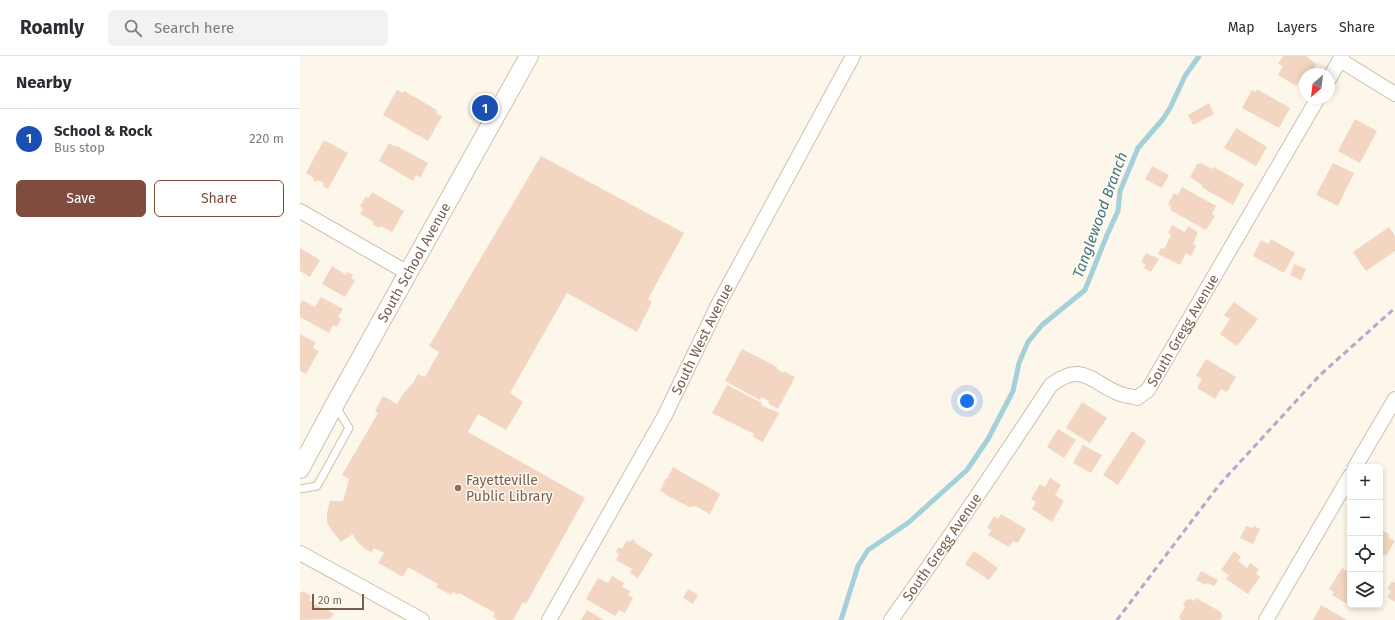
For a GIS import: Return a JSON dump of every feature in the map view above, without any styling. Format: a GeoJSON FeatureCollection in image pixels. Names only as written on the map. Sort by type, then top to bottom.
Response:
{"type":"FeatureCollection","features":[{"type":"Feature","properties":{"kind":"street","name":"South School Avenue"},"geometry":{"type":"LineString","coordinates":[[300,469],[529,56]]}},
{"type":"Feature","properties":{"kind":"street","name":"South West Avenue"},"geometry":{"type":"LineString","coordinates":[[549,620],[664,417],[719,303],[853,56]]}},
{"type":"Feature","properties":{"kind":"street"},"geometry":{"type":"LineString","coordinates":[[1335,68],[1341,58],[1395,94]]}},
{"type":"Feature","properties":{"kind":"street","name":"South Gregg Avenue"},"geometry":{"type":"LineString","coordinates":[[891,620],[979,494],[1051,385],[1062,376],[1074,374],[1090,377],[1118,393],[1137,398],[1148,390],[1315,104]]}},
{"type":"Feature","properties":{"kind":"street"},"geometry":{"type":"LineString","coordinates":[[300,212],[408,273]]}},
{"type":"Feature","properties":{"kind":"street"},"geometry":{"type":"LineString","coordinates":[[1357,464],[1395,399]]}},
{"type":"Feature","properties":{"kind":"street"},"geometry":{"type":"LineString","coordinates":[[1266,620],[1347,481]]}},
{"type":"Feature","properties":{"kind":"street"},"geometry":{"type":"LineString","coordinates":[[300,553],[422,620]]}},
{"type":"Feature","properties":{"kind":"lane"},"geometry":{"type":"LineString","coordinates":[[300,489],[317,486],[349,428],[335,404]]}},
{"type":"Feature","properties":{"kind":"building"},"geometry":{"type":"Polygon","coordinates":[[[1283,56],[1306,56],[1316,64],[1314,68],[1299,68],[1299,81],[1296,86],[1278,75],[1283,66],[1278,64],[1283,56]]]}},
{"type":"Feature","properties":{"kind":"building"},"geometry":{"type":"Polygon","coordinates":[[[1257,89],[1290,108],[1279,128],[1242,108],[1252,90],[1256,92],[1257,89]]]}},
{"type":"Feature","properties":{"kind":"building"},"geometry":{"type":"Polygon","coordinates":[[[397,90],[403,93],[404,91],[437,110],[436,113],[442,116],[428,141],[383,115],[397,90]]]}},
{"type":"Feature","properties":{"kind":"building"},"geometry":{"type":"Polygon","coordinates":[[[1209,103],[1214,114],[1193,125],[1188,115],[1209,103]]]}},
{"type":"Feature","properties":{"kind":"building"},"geometry":{"type":"Polygon","coordinates":[[[1355,119],[1377,131],[1360,163],[1338,151],[1355,119]]]}},
{"type":"Feature","properties":{"kind":"building"},"geometry":{"type":"Polygon","coordinates":[[[1236,128],[1267,147],[1256,166],[1224,148],[1236,128]]]}},
{"type":"Feature","properties":{"kind":"building"},"geometry":{"type":"Polygon","coordinates":[[[324,140],[348,153],[328,189],[323,186],[324,183],[317,180],[316,182],[313,180],[314,178],[306,173],[324,140]]]}},
{"type":"Feature","properties":{"kind":"building"},"geometry":{"type":"Polygon","coordinates":[[[389,143],[428,163],[420,178],[416,175],[413,181],[379,161],[389,143]]]}},
{"type":"Feature","properties":{"kind":"building"},"geometry":{"type":"Polygon","coordinates":[[[541,156],[684,233],[648,299],[652,302],[637,332],[567,293],[510,393],[523,402],[506,430],[478,414],[468,432],[585,498],[526,604],[523,602],[513,620],[498,620],[493,617],[495,613],[459,593],[458,595],[453,592],[451,595],[436,587],[438,584],[408,567],[403,577],[378,563],[384,553],[374,548],[372,552],[366,550],[356,540],[353,534],[341,542],[327,522],[327,513],[330,501],[343,501],[349,479],[342,475],[378,413],[375,411],[383,396],[397,404],[418,374],[425,377],[439,352],[429,346],[541,156]]]}},
{"type":"Feature","properties":{"kind":"building"},"geometry":{"type":"Polygon","coordinates":[[[1201,163],[1212,169],[1214,167],[1244,184],[1233,205],[1201,187],[1203,186],[1190,177],[1197,164],[1201,163]]]}},
{"type":"Feature","properties":{"kind":"building"},"geometry":{"type":"Polygon","coordinates":[[[1333,163],[1354,173],[1338,206],[1316,195],[1333,163]]]}},
{"type":"Feature","properties":{"kind":"building"},"geometry":{"type":"Polygon","coordinates":[[[1152,166],[1169,175],[1162,188],[1145,179],[1152,166]]]}},
{"type":"Feature","properties":{"kind":"building"},"geometry":{"type":"Polygon","coordinates":[[[1182,187],[1216,206],[1212,214],[1215,216],[1206,230],[1170,210],[1171,206],[1168,204],[1174,193],[1178,195],[1182,187]]]}},
{"type":"Feature","properties":{"kind":"building"},"geometry":{"type":"Polygon","coordinates":[[[372,192],[404,211],[392,232],[381,226],[380,228],[372,224],[374,222],[360,214],[363,208],[360,206],[366,196],[369,198],[372,192]]]}},
{"type":"Feature","properties":{"kind":"building"},"geometry":{"type":"Polygon","coordinates":[[[1172,225],[1185,232],[1188,226],[1198,232],[1193,244],[1196,246],[1191,256],[1186,253],[1180,265],[1158,254],[1161,248],[1164,249],[1171,235],[1168,233],[1172,225]]]}},
{"type":"Feature","properties":{"kind":"building"},"geometry":{"type":"Polygon","coordinates":[[[1389,227],[1395,236],[1395,251],[1366,271],[1353,252],[1389,227]]]}},
{"type":"Feature","properties":{"kind":"building"},"geometry":{"type":"Polygon","coordinates":[[[1271,239],[1295,253],[1284,273],[1253,256],[1261,240],[1268,244],[1271,239]]]}},
{"type":"Feature","properties":{"kind":"building"},"geometry":{"type":"Polygon","coordinates":[[[300,248],[320,260],[310,277],[300,271],[300,248]]]}},
{"type":"Feature","properties":{"kind":"building"},"geometry":{"type":"Polygon","coordinates":[[[1146,253],[1159,259],[1151,272],[1144,268],[1146,265],[1141,262],[1146,253]]]}},
{"type":"Feature","properties":{"kind":"building"},"geometry":{"type":"Polygon","coordinates":[[[1294,264],[1306,269],[1301,280],[1290,275],[1294,264]]]}},
{"type":"Feature","properties":{"kind":"building"},"geometry":{"type":"Polygon","coordinates":[[[332,266],[346,275],[347,272],[353,275],[351,278],[355,280],[345,297],[322,284],[332,266]]]}},
{"type":"Feature","properties":{"kind":"building"},"geometry":{"type":"Polygon","coordinates":[[[321,297],[343,309],[338,317],[341,319],[337,327],[333,325],[329,333],[300,317],[300,305],[302,300],[315,307],[321,297]]]}},
{"type":"Feature","properties":{"kind":"building"},"geometry":{"type":"Polygon","coordinates":[[[1234,302],[1258,319],[1237,346],[1220,334],[1230,319],[1224,315],[1234,302]]]}},
{"type":"Feature","properties":{"kind":"building"},"geometry":{"type":"Polygon","coordinates":[[[300,334],[316,343],[313,348],[319,351],[306,374],[300,371],[300,334]]]}},
{"type":"Feature","properties":{"kind":"building"},"geometry":{"type":"Polygon","coordinates":[[[742,349],[777,367],[777,369],[783,373],[784,371],[795,377],[778,409],[768,403],[769,401],[761,397],[760,400],[725,381],[742,349]]]}},
{"type":"Feature","properties":{"kind":"building"},"geometry":{"type":"Polygon","coordinates":[[[1206,359],[1236,377],[1227,392],[1221,389],[1215,399],[1197,388],[1202,379],[1196,376],[1206,359]]]}},
{"type":"Feature","properties":{"kind":"building"},"geometry":{"type":"Polygon","coordinates":[[[727,385],[762,403],[761,405],[779,413],[763,442],[753,437],[754,434],[712,413],[727,385]]]}},
{"type":"Feature","properties":{"kind":"building"},"geometry":{"type":"Polygon","coordinates":[[[1082,402],[1107,418],[1090,443],[1066,428],[1082,402]]]}},
{"type":"Feature","properties":{"kind":"building"},"geometry":{"type":"Polygon","coordinates":[[[1058,429],[1076,440],[1064,458],[1047,447],[1058,429]]]}},
{"type":"Feature","properties":{"kind":"building"},"geometry":{"type":"Polygon","coordinates":[[[1132,431],[1146,441],[1118,485],[1103,475],[1132,431]]]}},
{"type":"Feature","properties":{"kind":"building"},"geometry":{"type":"Polygon","coordinates":[[[1083,445],[1102,455],[1091,473],[1073,463],[1083,445]]]}},
{"type":"Feature","properties":{"kind":"building"},"geometry":{"type":"Polygon","coordinates":[[[673,467],[720,494],[710,514],[695,506],[689,507],[660,491],[673,467]]]}},
{"type":"Feature","properties":{"kind":"building"},"geometry":{"type":"Polygon","coordinates":[[[1050,478],[1061,485],[1055,495],[1064,501],[1052,522],[1032,509],[1036,502],[1031,499],[1040,484],[1045,487],[1050,478]]]}},
{"type":"Feature","properties":{"kind":"building"},"geometry":{"type":"Polygon","coordinates":[[[1001,514],[1026,529],[1018,543],[1013,541],[1009,547],[988,535],[991,530],[987,528],[994,516],[998,519],[1001,514]]]}},
{"type":"Feature","properties":{"kind":"building"},"geometry":{"type":"Polygon","coordinates":[[[1246,526],[1252,528],[1254,526],[1260,529],[1253,544],[1240,538],[1246,526]]]}},
{"type":"Feature","properties":{"kind":"building"},"geometry":{"type":"Polygon","coordinates":[[[1383,531],[1389,534],[1388,537],[1395,541],[1386,556],[1383,554],[1383,531]]]}},
{"type":"Feature","properties":{"kind":"building"},"geometry":{"type":"Polygon","coordinates":[[[632,539],[636,542],[635,543],[653,554],[638,578],[630,573],[632,569],[616,560],[619,554],[616,552],[619,547],[622,549],[627,540],[630,542],[632,539]]]}},
{"type":"Feature","properties":{"kind":"building"},"geometry":{"type":"Polygon","coordinates":[[[974,551],[998,568],[989,580],[965,564],[974,551]]]}},
{"type":"Feature","properties":{"kind":"building"},"geometry":{"type":"Polygon","coordinates":[[[1234,551],[1241,557],[1238,561],[1247,568],[1250,563],[1259,569],[1256,574],[1260,577],[1248,594],[1226,579],[1229,575],[1221,570],[1234,551]]]}},
{"type":"Feature","properties":{"kind":"building"},"geometry":{"type":"Polygon","coordinates":[[[1342,568],[1347,571],[1347,604],[1332,595],[1334,592],[1329,589],[1342,568]]]}},
{"type":"Feature","properties":{"kind":"building"},"geometry":{"type":"Polygon","coordinates":[[[1201,571],[1218,580],[1214,586],[1207,583],[1206,585],[1196,580],[1201,571]]]}},
{"type":"Feature","properties":{"kind":"building"},"geometry":{"type":"Polygon","coordinates":[[[612,576],[624,583],[622,587],[630,591],[628,595],[633,598],[625,613],[619,610],[615,616],[586,599],[598,578],[608,583],[612,576]]]}},
{"type":"Feature","properties":{"kind":"building"},"geometry":{"type":"Polygon","coordinates":[[[1392,581],[1395,583],[1395,602],[1387,597],[1391,591],[1387,589],[1392,581]]]}},
{"type":"Feature","properties":{"kind":"building"},"geometry":{"type":"Polygon","coordinates":[[[688,589],[698,595],[693,604],[683,598],[688,589]]]}},
{"type":"Feature","properties":{"kind":"building"},"geometry":{"type":"Polygon","coordinates":[[[303,591],[311,596],[309,600],[313,602],[312,604],[316,604],[324,610],[325,608],[334,614],[330,619],[300,620],[300,592],[302,593],[303,591]]]}},
{"type":"Feature","properties":{"kind":"building"},"geometry":{"type":"Polygon","coordinates":[[[1196,598],[1221,612],[1222,617],[1220,620],[1181,620],[1179,617],[1185,607],[1183,604],[1186,600],[1190,599],[1194,601],[1196,598]]]}},
{"type":"Feature","properties":{"kind":"building"},"geometry":{"type":"Polygon","coordinates":[[[1321,605],[1347,620],[1313,620],[1321,605]]]}},
{"type":"Feature","properties":{"kind":"building"},"geometry":{"type":"Polygon","coordinates":[[[587,610],[604,620],[581,620],[587,610]]]}},
{"type":"Feature","properties":{"kind":"waterway","name":"Tanglewood Branch"},"geometry":{"type":"LineString","coordinates":[[841,620],[858,566],[868,550],[908,523],[967,470],[988,439],[1013,391],[1019,363],[1028,342],[1042,325],[1085,290],[1118,211],[1120,191],[1138,148],[1163,119],[1170,108],[1185,76],[1199,56]]}},
{"type":"Feature","properties":{"kind":"railway"},"geometry":{"type":"LineString","coordinates":[[1117,620],[1219,485],[1320,375],[1395,308]]}},
{"type":"Feature","properties":{"kind":"place","name":"School & Rock"},"geometry":{"type":"Point","coordinates":[485,108]}},
{"type":"Feature","properties":{"kind":"place","name":"Fayetteville Public Library"},"geometry":{"type":"Point","coordinates":[458,488]}}]}
